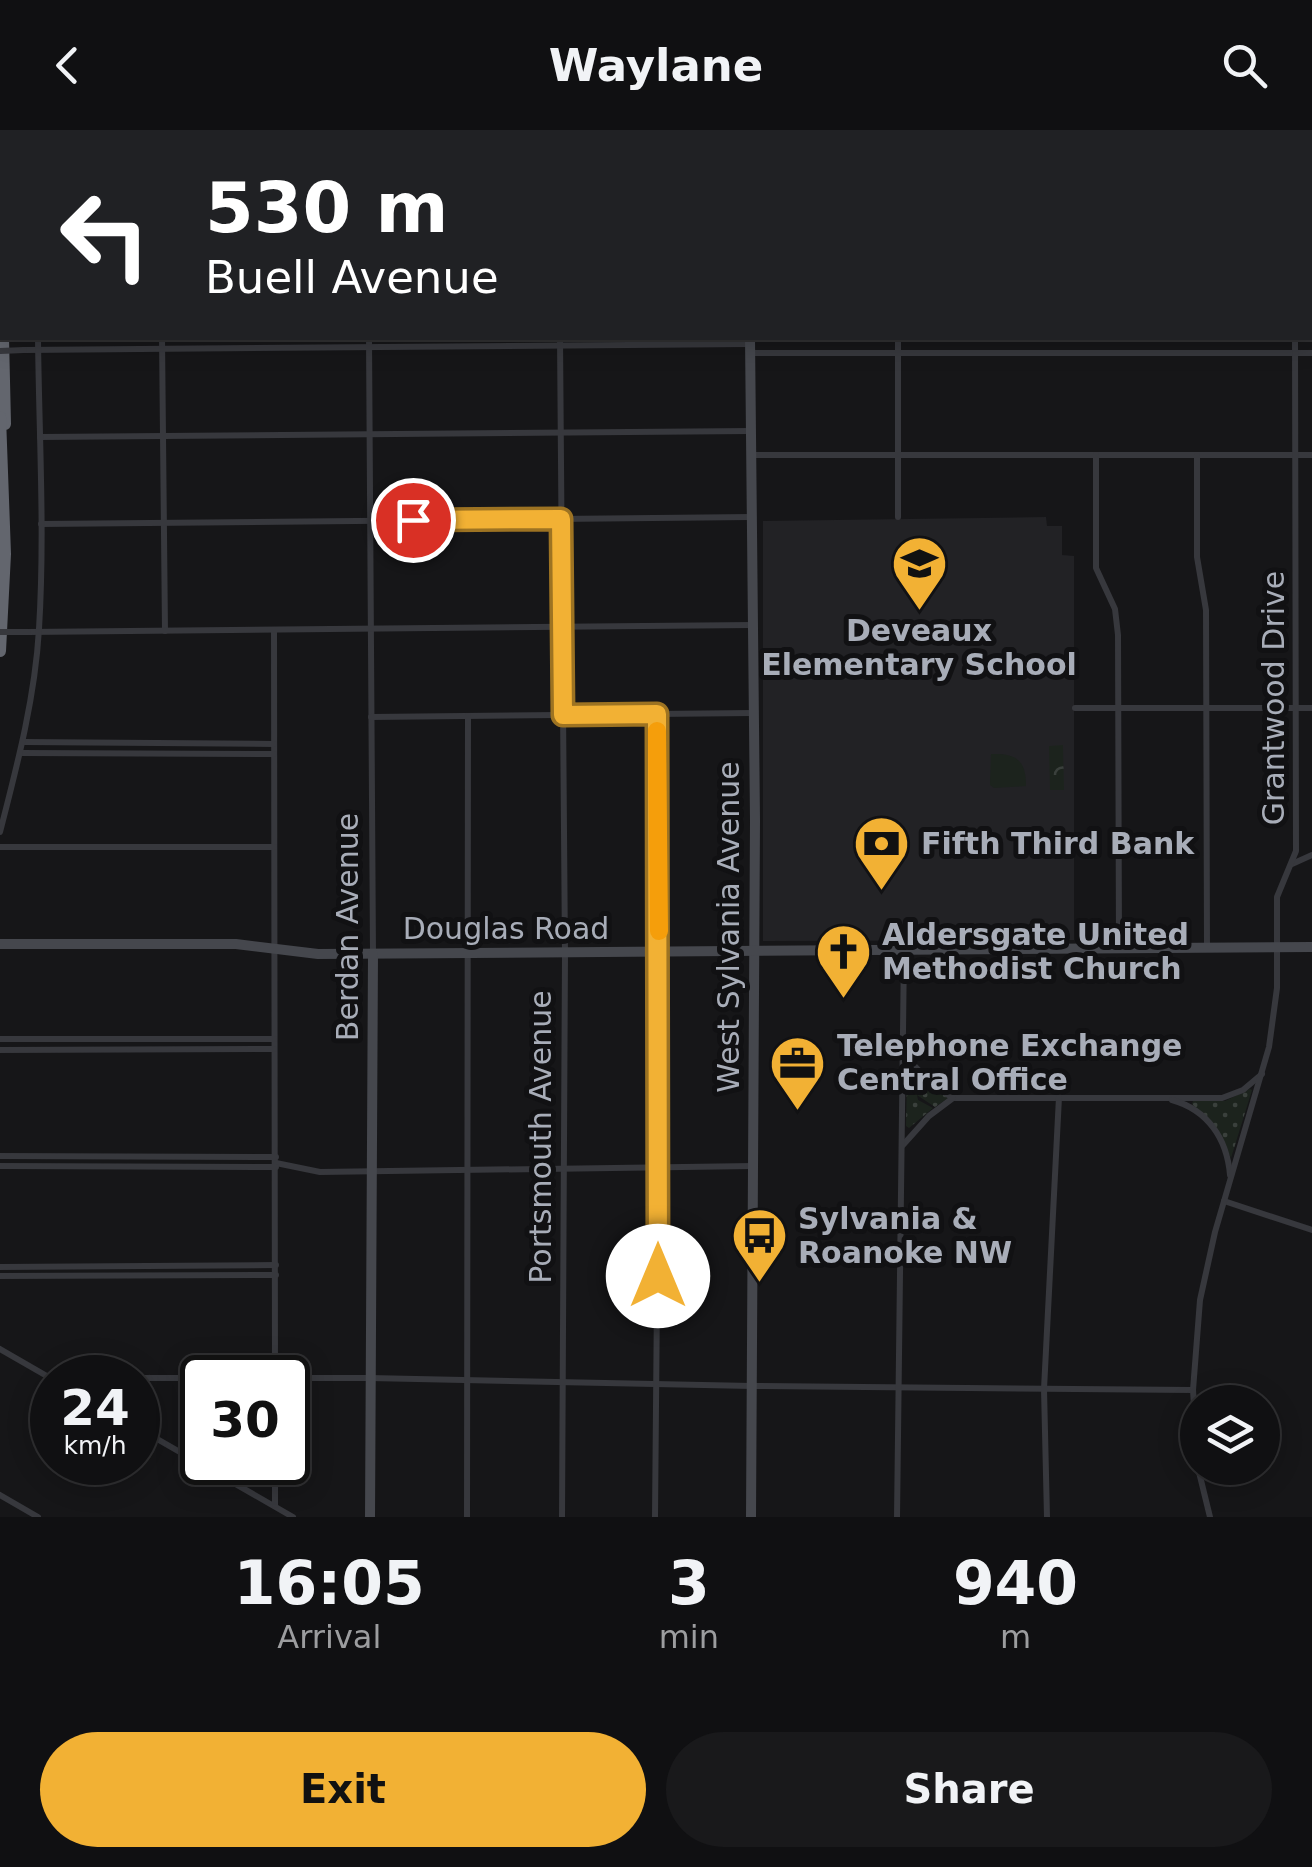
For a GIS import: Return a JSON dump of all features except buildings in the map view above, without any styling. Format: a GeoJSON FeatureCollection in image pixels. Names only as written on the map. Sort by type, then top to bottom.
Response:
{"type":"FeatureCollection","features":[{"type":"Feature","properties":{"kind":"highway"},"geometry":{"type":"LineString","coordinates":[[0,651],[6,449],[2,340]]}},
{"type":"Feature","properties":{"kind":"highway"},"geometry":{"type":"LineString","coordinates":[[0,418],[4,496]]}},
{"type":"Feature","properties":{"kind":"street"},"geometry":{"type":"LineString","coordinates":[[0,832],[24,742],[39,632],[42,524],[38,340]]}},
{"type":"Feature","properties":{"kind":"street"},"geometry":{"type":"LineString","coordinates":[[162,340],[165,630]]}},
{"type":"Feature","properties":{"kind":"street","name":"Berdan Avenue"},"geometry":{"type":"LineString","coordinates":[[369,340],[373,954],[370,1517]]}},
{"type":"Feature","properties":{"kind":"street"},"geometry":{"type":"LineString","coordinates":[[898,340],[898,517]]}},
{"type":"Feature","properties":{"kind":"street","name":"Grantwood Drive"},"geometry":{"type":"LineString","coordinates":[[1193,1385],[1200,1300],[1276,1011],[1278,892],[1296,845],[1296,340]]}},
{"type":"Feature","properties":{"kind":"street"},"geometry":{"type":"LineString","coordinates":[[0,350],[369,348],[560,342],[750,345],[898,354],[1312,353]]}},
{"type":"Feature","properties":{"kind":"street","name":"Portsmouth Avenue"},"geometry":{"type":"LineString","coordinates":[[560,342],[565,954],[562,1517]]}},
{"type":"Feature","properties":{"kind":"street","name":"West Sylvania Avenue"},"geometry":{"type":"LineString","coordinates":[[750,345],[754,952],[751,1517]]}},
{"type":"Feature","properties":{"kind":"street"},"geometry":{"type":"LineString","coordinates":[[40,437],[750,431]]}},
{"type":"Feature","properties":{"kind":"street"},"geometry":{"type":"LineString","coordinates":[[751,455],[1312,455]]}},
{"type":"Feature","properties":{"kind":"street"},"geometry":{"type":"LineString","coordinates":[[1096,455],[1096,568],[1114,609],[1119,948]]}},
{"type":"Feature","properties":{"kind":"street"},"geometry":{"type":"LineString","coordinates":[[1196,456],[1197,558],[1206,610],[1207,947]]}},
{"type":"Feature","properties":{"kind":"street"},"geometry":{"type":"LineString","coordinates":[[42,524],[751,518]]}},
{"type":"Feature","properties":{"kind":"street"},"geometry":{"type":"LineString","coordinates":[[0,632],[752,625]]}},
{"type":"Feature","properties":{"kind":"street"},"geometry":{"type":"LineString","coordinates":[[274,630],[276,1355]]}},
{"type":"Feature","properties":{"kind":"street"},"geometry":{"type":"LineString","coordinates":[[1075,708],[1312,708]]}},
{"type":"Feature","properties":{"kind":"street"},"geometry":{"type":"LineString","coordinates":[[372,718],[753,713]]}},
{"type":"Feature","properties":{"kind":"street"},"geometry":{"type":"LineString","coordinates":[[656,1517],[660,953],[657,714]]}},
{"type":"Feature","properties":{"kind":"street"},"geometry":{"type":"LineString","coordinates":[[467,1517],[468,716]]}},
{"type":"Feature","properties":{"kind":"street"},"geometry":{"type":"LineString","coordinates":[[24,742],[274,749]]}},
{"type":"Feature","properties":{"kind":"street"},"geometry":{"type":"LineString","coordinates":[[21,752],[274,749]]}},
{"type":"Feature","properties":{"kind":"street"},"geometry":{"type":"LineString","coordinates":[[0,847],[274,847]]}},
{"type":"Feature","properties":{"kind":"street"},"geometry":{"type":"LineString","coordinates":[[1291,865],[1312,855]]}},
{"type":"Feature","properties":{"kind":"street","name":"Douglas Road"},"geometry":{"type":"LineString","coordinates":[[0,944],[224,944],[318,954],[1312,947]]}},
{"type":"Feature","properties":{"kind":"street"},"geometry":{"type":"LineString","coordinates":[[897,1517],[904,950]]}},
{"type":"Feature","properties":{"kind":"street"},"geometry":{"type":"LineString","coordinates":[[0,1039],[274,1039]]}},
{"type":"Feature","properties":{"kind":"street"},"geometry":{"type":"LineString","coordinates":[[0,1050],[274,1049]]}},
{"type":"Feature","properties":{"kind":"street"},"geometry":{"type":"LineString","coordinates":[[904,1054],[934,1085],[953,1098],[1228,1096],[1248,1087],[1262,1074]]}},
{"type":"Feature","properties":{"kind":"street"},"geometry":{"type":"LineString","coordinates":[[1047,1517],[1044,1388],[1059,1097]]}},
{"type":"Feature","properties":{"kind":"street"},"geometry":{"type":"LineString","coordinates":[[903,1146],[929,1116],[953,1098]]}},
{"type":"Feature","properties":{"kind":"street"},"geometry":{"type":"LineString","coordinates":[[1161,1098],[1189,1106],[1215,1129],[1226,1152],[1230,1184]]}},
{"type":"Feature","properties":{"kind":"street"},"geometry":{"type":"LineString","coordinates":[[0,1156],[276,1162],[305,1171],[754,1166]]}},
{"type":"Feature","properties":{"kind":"street"},"geometry":{"type":"LineString","coordinates":[[0,1166],[276,1162]]}},
{"type":"Feature","properties":{"kind":"street"},"geometry":{"type":"LineString","coordinates":[[1224,1202],[1312,1230]]}},
{"type":"Feature","properties":{"kind":"street"},"geometry":{"type":"LineString","coordinates":[[0,1267],[276,1265]]}},
{"type":"Feature","properties":{"kind":"street"},"geometry":{"type":"LineString","coordinates":[[0,1276],[276,1275]]}},
{"type":"Feature","properties":{"kind":"street"},"geometry":{"type":"LineString","coordinates":[[0,1348],[30,1365]]}},
{"type":"Feature","properties":{"kind":"street"},"geometry":{"type":"LineString","coordinates":[[310,1377],[1180,1390]]}},
{"type":"Feature","properties":{"kind":"street"},"geometry":{"type":"LineString","coordinates":[[160,1441],[293,1517]]}},
{"type":"Feature","properties":{"kind":"street"},"geometry":{"type":"LineString","coordinates":[[274,1485],[274,1507]]}},
{"type":"Feature","properties":{"kind":"street","name":"Grantwood Drive"},"geometry":{"type":"LineString","coordinates":[[1202,1485],[1210,1517]]}},
{"type":"Feature","properties":{"kind":"street"},"geometry":{"type":"LineString","coordinates":[[0,1495],[38,1517]]}},
{"type":"Feature","properties":{"kind":"shaded area"},"geometry":{"type":"Polygon","coordinates":[[[1046,517],[1047,526],[1062,526],[1062,555],[1074,556],[1074,940],[763,941],[763,521],[1046,517]]]}},
{"type":"Feature","properties":{"kind":"green space"},"geometry":{"type":"Polygon","coordinates":[[[1063,745],[1064,790],[1050,790],[1049,746],[1063,745]]]}},
{"type":"Feature","properties":{"kind":"green space"},"geometry":{"type":"Polygon","coordinates":[[[991,754],[1018,760],[1026,786],[990,785],[991,754]]]}},
{"type":"Feature","properties":{"kind":"green space"},"geometry":{"type":"Polygon","coordinates":[[[916,1073],[948,1098],[935,1107],[917,1095],[918,1100],[933,1108],[909,1128],[907,1075],[911,1078],[916,1073]]]}},
{"type":"Feature","properties":{"kind":"green space"},"geometry":{"type":"Polygon","coordinates":[[[1250,1089],[1231,1158],[1219,1132],[1192,1104],[1225,1101],[1250,1089]]]}},
{"type":"Feature","properties":{"kind":"slow traffic"},"geometry":{"type":"LineString","coordinates":[[657,731],[659,931]]}},
{"type":"Feature","properties":{"kind":"place","name":"Deveaux Elementary School"},"geometry":{"type":"Point","coordinates":[919,612]}},
{"type":"Feature","properties":{"kind":"place","name":"Fifth Third Bank"},"geometry":{"type":"Point","coordinates":[882,893]}},
{"type":"Feature","properties":{"kind":"place","name":"Aldersgate United Methodist Church"},"geometry":{"type":"Point","coordinates":[843,1001]}},
{"type":"Feature","properties":{"kind":"place","name":"Telephone Exchange Central Office"},"geometry":{"type":"Point","coordinates":[798,1112]}},
{"type":"Feature","properties":{"kind":"place","name":"Sylvania & Roanoke NW"},"geometry":{"type":"Point","coordinates":[759,1285]}},
{"type":"Feature","properties":{"kind":"route"},"geometry":{"type":"LineString","coordinates":[[413,520],[561,519],[563,715],[657,714],[658,1276]]}}]}
